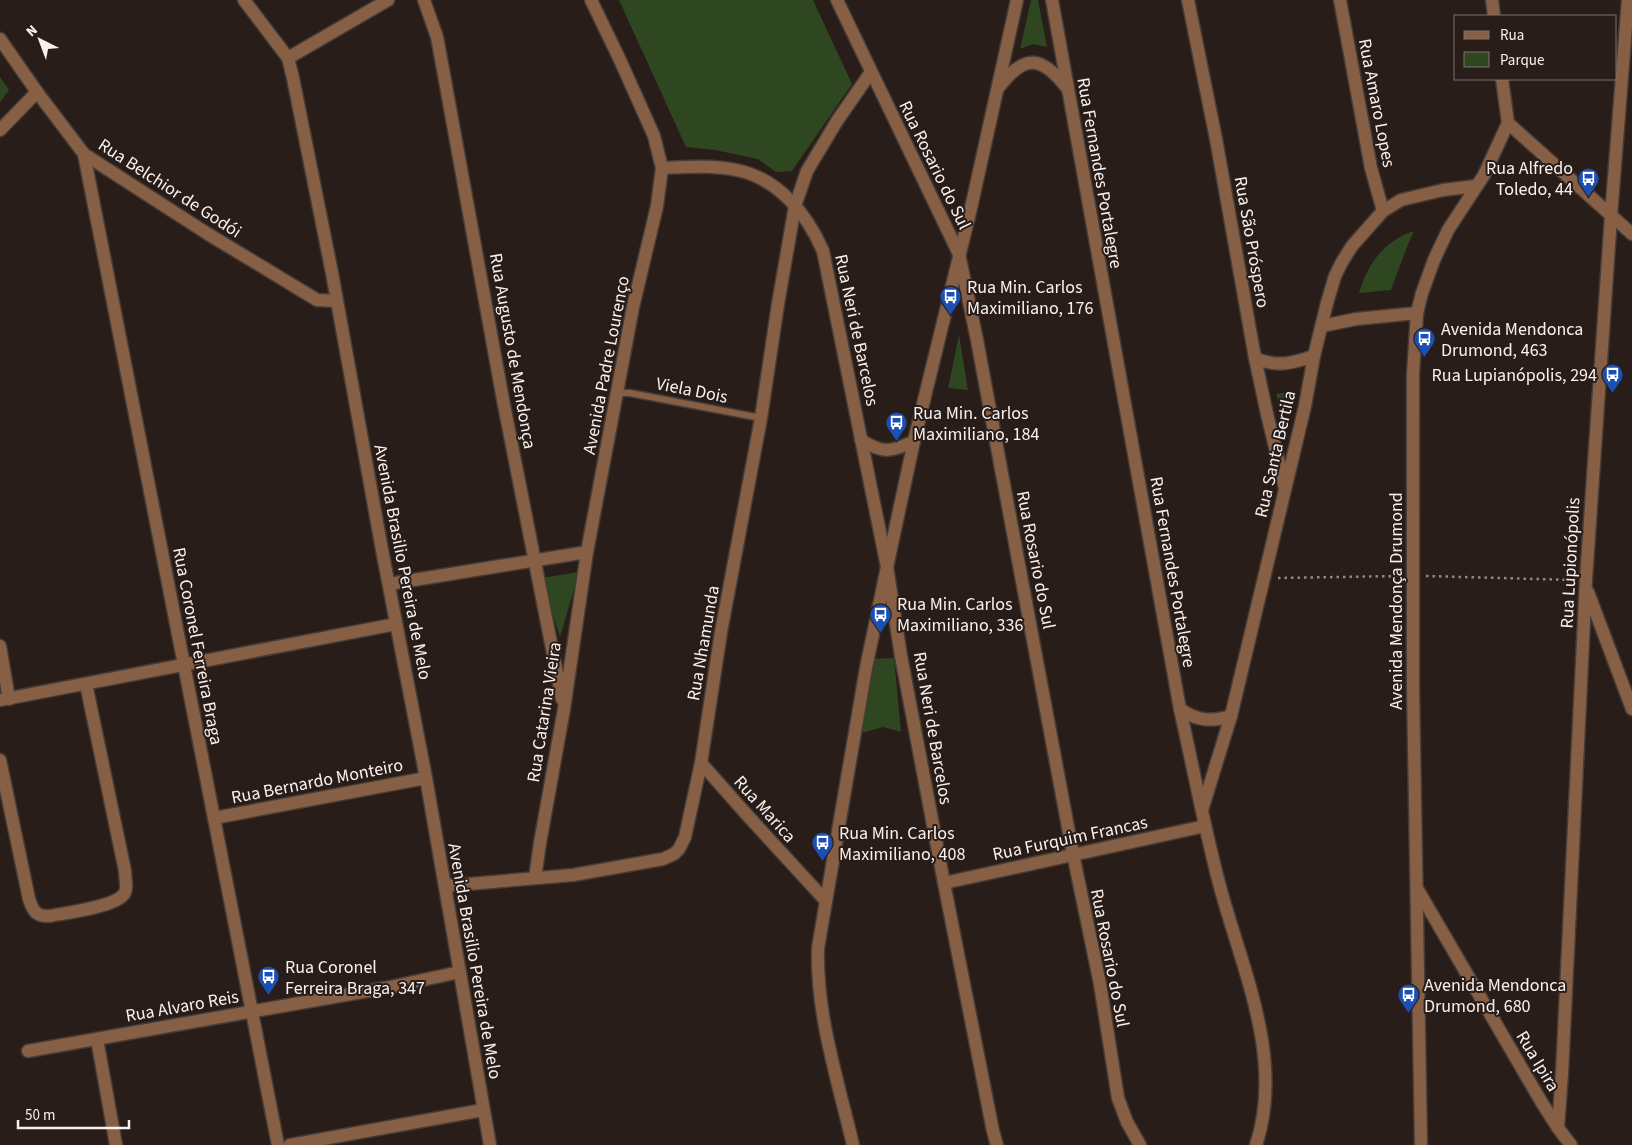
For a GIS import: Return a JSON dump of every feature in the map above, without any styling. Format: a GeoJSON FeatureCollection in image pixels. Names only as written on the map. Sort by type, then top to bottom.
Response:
{"type":"FeatureCollection","features":[{"type":"Feature","properties":{"kind":"street","name":"Avenida Brasilio Pereira de Melo"},"geometry":{"type":"LineString","coordinates":[[244,0],[288,58],[337,301],[426,778],[490,1145]]}},
{"type":"Feature","properties":{"kind":"street"},"geometry":{"type":"LineString","coordinates":[[288,58],[388,0]]}},
{"type":"Feature","properties":{"kind":"street","name":"Rua Augusto de Mendonça"},"geometry":{"type":"LineString","coordinates":[[424,0],[437,38],[503,400],[564,709]]}},
{"type":"Feature","properties":{"kind":"street","name":"Avenida Padre Lourenço"},"geometry":{"type":"LineString","coordinates":[[586,552],[634,308],[657,206],[662,168],[654,136],[591,0]]}},
{"type":"Feature","properties":{"kind":"street","name":"Rua Rosario do Sul"},"geometry":{"type":"LineString","coordinates":[[836,0],[959,254],[978,340],[1073,854],[1100,984],[1118,1098],[1127,1122],[1140,1145]]}},
{"type":"Feature","properties":{"kind":"street"},"geometry":{"type":"LineString","coordinates":[[853,1145],[822,1004],[817,969],[818,948],[868,656],[914,441],[971,208],[1017,0]]}},
{"type":"Feature","properties":{"kind":"street","name":"Rua Fernandes Portalegre"},"geometry":{"type":"LineString","coordinates":[[1052,0],[1180,709],[1205,826],[1225,905],[1238,943],[1260,1031],[1266,1077],[1266,1106],[1256,1145]]}},
{"type":"Feature","properties":{"kind":"street","name":"Rua São Próspero"},"geometry":{"type":"LineString","coordinates":[[1188,0],[1216,139],[1255,358],[1286,490]]}},
{"type":"Feature","properties":{"kind":"street","name":"Rua Amaro Lopes"},"geometry":{"type":"LineString","coordinates":[[1340,0],[1371,168],[1383,211]]}},
{"type":"Feature","properties":{"kind":"street"},"geometry":{"type":"LineString","coordinates":[[1492,0],[1494,15]]}},
{"type":"Feature","properties":{"kind":"street","name":"Rua Lupionópolis"},"geometry":{"type":"LineString","coordinates":[[1558,1128],[1566,1005],[1586,587],[1611,216],[1628,0]]}},
{"type":"Feature","properties":{"kind":"street","name":"Rua Belchior de Godói"},"geometry":{"type":"LineString","coordinates":[[0,39],[84,154],[208,234],[316,300],[337,301]]}},
{"type":"Feature","properties":{"kind":"street"},"geometry":{"type":"LineString","coordinates":[[996,92],[1010,74],[1028,63],[1041,64],[1051,70],[1067,89]]}},
{"type":"Feature","properties":{"kind":"street","name":"Rua Nhamunda"},"geometry":{"type":"LineString","coordinates":[[444,886],[573,875],[663,859],[674,854],[679,849],[685,837],[701,763],[721,632],[761,418],[795,206],[807,171],[837,121],[872,72]]}},
{"type":"Feature","properties":{"kind":"street"},"geometry":{"type":"LineString","coordinates":[[1502,80],[1508,124],[1632,234]]}},
{"type":"Feature","properties":{"kind":"street"},"geometry":{"type":"LineString","coordinates":[[0,130],[37,92]]}},
{"type":"Feature","properties":{"kind":"street","name":"Avenida Mendonça Drumond"},"geometry":{"type":"LineString","coordinates":[[1421,1145],[1413,687],[1413,374],[1417,313],[1434,260],[1448,230],[1497,150],[1508,124]]}},
{"type":"Feature","properties":{"kind":"street","name":"Rua Coronel Ferreira Braga"},"geometry":{"type":"LineString","coordinates":[[84,154],[278,1145]]}},
{"type":"Feature","properties":{"kind":"street"},"geometry":{"type":"LineString","coordinates":[[662,168],[692,166],[736,170],[758,177],[786,197],[795,206]]}},
{"type":"Feature","properties":{"kind":"street","name":"Rua Santa Bertila"},"geometry":{"type":"LineString","coordinates":[[1202,812],[1231,716],[1286,490],[1314,356],[1336,276],[1342,262],[1362,234],[1383,211],[1401,200],[1442,190],[1476,186]]}},
{"type":"Feature","properties":{"kind":"street","name":"Rua Neri de Barcelos"},"geometry":{"type":"LineString","coordinates":[[795,206],[803,214],[815,233],[823,251],[830,278],[841,345],[887,567],[901,656],[944,883],[997,1145]]}},
{"type":"Feature","properties":{"kind":"street"},"geometry":{"type":"LineString","coordinates":[[1322,326],[1356,319],[1417,313]]}},
{"type":"Feature","properties":{"kind":"street"},"geometry":{"type":"LineString","coordinates":[[1255,358],[1266,363],[1288,363],[1314,356]]}},
{"type":"Feature","properties":{"kind":"street"},"geometry":{"type":"LineString","coordinates":[[862,440],[871,446],[891,451],[914,441]]}},
{"type":"Feature","properties":{"kind":"street"},"geometry":{"type":"LineString","coordinates":[[389,584],[586,552]]}},
{"type":"Feature","properties":{"kind":"street","name":"Rua Catarina Vieira"},"geometry":{"type":"LineString","coordinates":[[535,878],[564,709],[586,552]]}},
{"type":"Feature","properties":{"kind":"street"},"geometry":{"type":"LineString","coordinates":[[1586,587],[1632,709]]}},
{"type":"Feature","properties":{"kind":"street"},"geometry":{"type":"LineString","coordinates":[[0,646],[4,700],[396,624]]}},
{"type":"Feature","properties":{"kind":"street"},"geometry":{"type":"LineString","coordinates":[[0,760],[32,910],[42,917],[50,916],[107,904],[123,896],[126,891],[125,871],[86,684]]}},
{"type":"Feature","properties":{"kind":"street"},"geometry":{"type":"LineString","coordinates":[[1180,709],[1187,715],[1201,720],[1219,720],[1231,716]]}},
{"type":"Feature","properties":{"kind":"street","name":"Rua Marica"},"geometry":{"type":"LineString","coordinates":[[701,763],[825,900]]}},
{"type":"Feature","properties":{"kind":"street","name":"Rua Bernardo Monteiro"},"geometry":{"type":"LineString","coordinates":[[214,818],[426,778]]}},
{"type":"Feature","properties":{"kind":"street","name":"Rua Furquim Francas"},"geometry":{"type":"LineString","coordinates":[[944,883],[1205,826]]}},
{"type":"Feature","properties":{"kind":"street","name":"Rua Ipira"},"geometry":{"type":"LineString","coordinates":[[1417,889],[1558,1128],[1571,1145]]}},
{"type":"Feature","properties":{"kind":"street","name":"Rua Alvaro Reis"},"geometry":{"type":"LineString","coordinates":[[28,1051],[385,988],[460,972]]}},
{"type":"Feature","properties":{"kind":"street"},"geometry":{"type":"LineString","coordinates":[[97,1039],[116,1145]]}},
{"type":"Feature","properties":{"kind":"street"},"geometry":{"type":"LineString","coordinates":[[290,1145],[483,1110]]}},
{"type":"Feature","properties":{"kind":"lane","name":"Viela Dois"},"geometry":{"type":"LineString","coordinates":[[618,393],[761,418]]}},
{"type":"Feature","properties":{"kind":"green space"},"geometry":{"type":"Polygon","coordinates":[[[619,0],[813,0],[852,84],[792,171],[776,172],[758,159],[715,150],[686,147],[619,0]]]}},
{"type":"Feature","properties":{"kind":"green space"},"geometry":{"type":"Polygon","coordinates":[[[1031,0],[1038,0],[1047,47],[1033,44],[1020,49],[1031,0]]]}},
{"type":"Feature","properties":{"kind":"green space"},"geometry":{"type":"Polygon","coordinates":[[[0,77],[9,90],[0,102],[0,77]]]}},
{"type":"Feature","properties":{"kind":"green space"},"geometry":{"type":"Polygon","coordinates":[[[1414,231],[1391,290],[1359,293],[1367,272],[1379,254],[1403,235],[1414,231]]]}},
{"type":"Feature","properties":{"kind":"green space"},"geometry":{"type":"Polygon","coordinates":[[[959,335],[968,390],[948,388],[959,335]]]}},
{"type":"Feature","properties":{"kind":"green space"},"geometry":{"type":"Polygon","coordinates":[[[1290,392],[1284,416],[1276,394],[1290,392]]]}},
{"type":"Feature","properties":{"kind":"green space"},"geometry":{"type":"Polygon","coordinates":[[[579,572],[560,637],[541,578],[579,572]]]}},
{"type":"Feature","properties":{"kind":"green space"},"geometry":{"type":"Polygon","coordinates":[[[894,658],[901,732],[883,727],[862,733],[871,659],[894,658]]]}},
{"type":"Feature","properties":{"kind":"place","name":"Rua Alfredo Toledo, 44"},"geometry":{"type":"Point","coordinates":[1589,197]}},
{"type":"Feature","properties":{"kind":"place","name":"Rua Min. Carlos Maximiliano, 176"},"geometry":{"type":"Point","coordinates":[951,316]}},
{"type":"Feature","properties":{"kind":"place","name":"Avenida Mendonca Drumond, 463"},"geometry":{"type":"Point","coordinates":[1425,358]}},
{"type":"Feature","properties":{"kind":"place","name":"Rua Lupianópolis, 294"},"geometry":{"type":"Point","coordinates":[1613,394]}},
{"type":"Feature","properties":{"kind":"place","name":"Rua Min. Carlos Maximiliano, 184"},"geometry":{"type":"Point","coordinates":[897,442]}},
{"type":"Feature","properties":{"kind":"place","name":"Rua Min. Carlos Maximiliano, 336"},"geometry":{"type":"Point","coordinates":[881,633]}},
{"type":"Feature","properties":{"kind":"place","name":"Rua Min. Carlos Maximiliano, 408"},"geometry":{"type":"Point","coordinates":[823,862]}},
{"type":"Feature","properties":{"kind":"place","name":"Rua Coronel Ferreira Braga, 347"},"geometry":{"type":"Point","coordinates":[269,996]}},
{"type":"Feature","properties":{"kind":"place","name":"Avenida Mendonca Drumond, 680"},"geometry":{"type":"Point","coordinates":[1408,1014]}}]}
